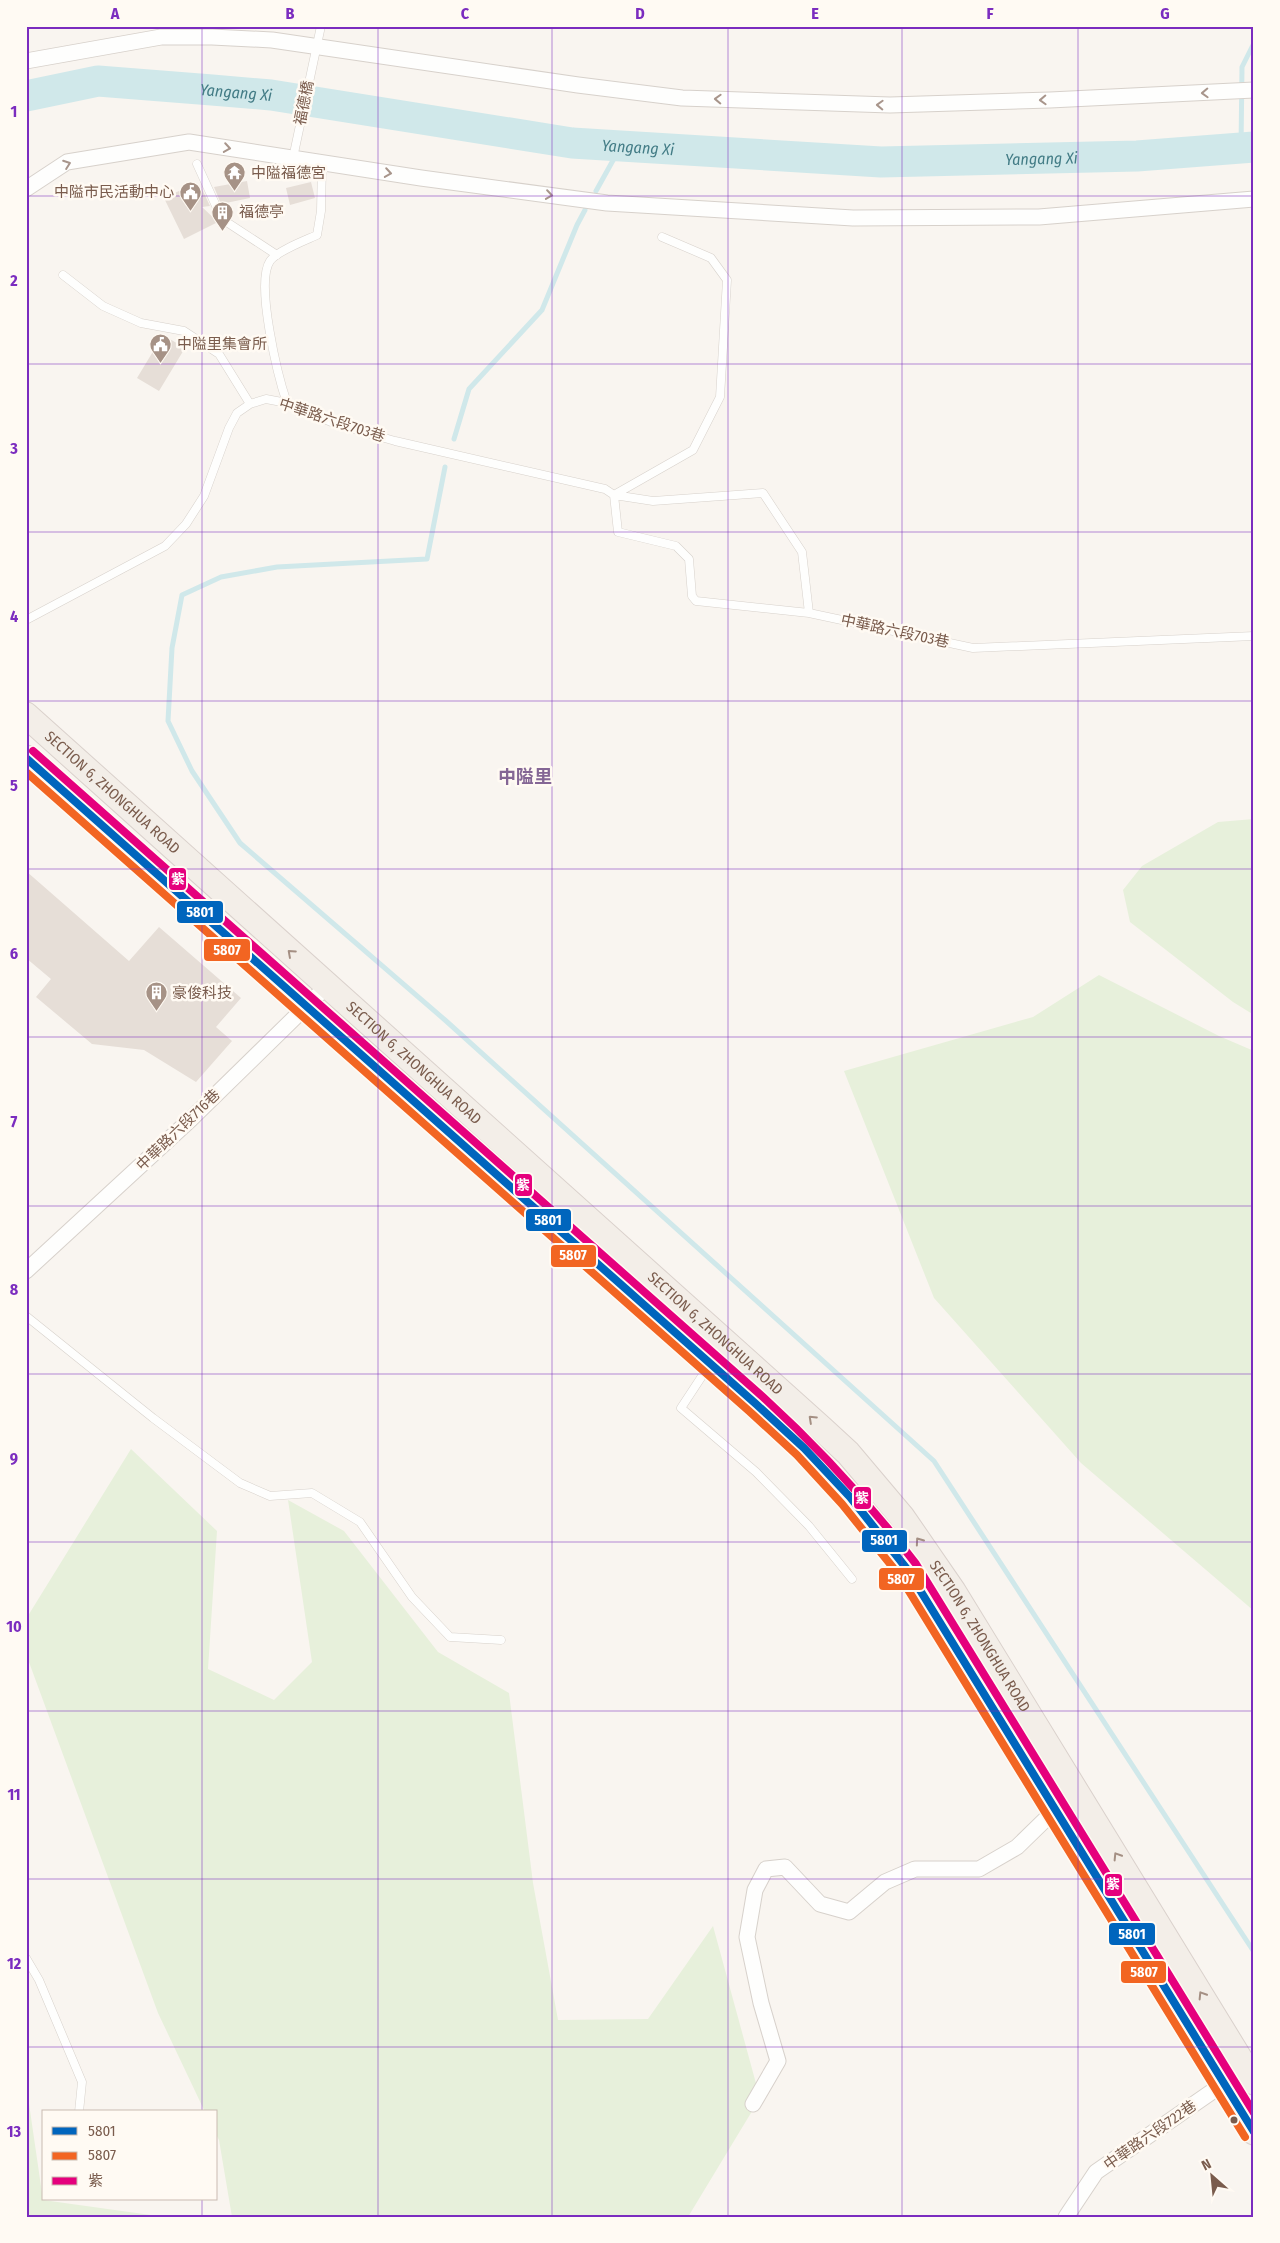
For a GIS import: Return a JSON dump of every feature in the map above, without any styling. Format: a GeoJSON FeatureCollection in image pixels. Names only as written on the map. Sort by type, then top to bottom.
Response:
{"type":"FeatureCollection","features":[{"type":"Feature","properties":{"kind":"main road","name":"SECTION 6, ZHONGHUA ROAD"},"geometry":{"type":"LineString","coordinates":[[26,715],[772,1383],[841,1447],[872,1481],[902,1517],[953,1591],[1254,2082]]}},
{"type":"Feature","properties":{"kind":"main road","name":"SECTION 6, ZHONGHUA ROAD"},"geometry":{"type":"LineString","coordinates":[[26,758],[710,1363],[804,1448],[850,1497],[888,1543],[936,1614],[1054,1811],[1254,2132]]}},
{"type":"Feature","properties":{"kind":"main road"},"geometry":{"type":"LineString","coordinates":[[1196,2038],[1220,2024]]}},
{"type":"Feature","properties":{"kind":"street"},"geometry":{"type":"LineString","coordinates":[[26,61],[161,37],[212,37],[272,40],[316,48],[682,98],[890,105],[1060,100],[1254,90]]}},
{"type":"Feature","properties":{"kind":"street"},"geometry":{"type":"LineString","coordinates":[[26,189],[67,162],[189,142],[322,163],[607,203],[853,218],[1038,217],[1254,198]]}},
{"type":"Feature","properties":{"kind":"street","name":"中華路六段716巷"},"geometry":{"type":"LineString","coordinates":[[26,1271],[163,1145],[327,986]]}},
{"type":"Feature","properties":{"kind":"street"},"geometry":{"type":"LineString","coordinates":[[753,2104],[778,2061],[761,2003],[747,1937],[755,1890],[766,1869],[786,1867],[820,1904],[849,1912],[886,1882],[915,1868],[979,1869],[1018,1847],[1054,1811]]}},
{"type":"Feature","properties":{"kind":"street","name":"中華路六段722巷"},"geometry":{"type":"LineString","coordinates":[[1066,2217],[1096,2172],[1223,2084]]}},
{"type":"Feature","properties":{"kind":"lane","name":"福德橋"},"geometry":{"type":"LineString","coordinates":[[293,158],[321,26]]}},
{"type":"Feature","properties":{"kind":"lane"},"geometry":{"type":"LineString","coordinates":[[287,403],[274,353],[266,303],[266,276],[270,261],[277,255],[317,234],[321,211],[322,163]]}},
{"type":"Feature","properties":{"kind":"lane"},"geometry":{"type":"LineString","coordinates":[[197,164],[222,219],[277,255]]}},
{"type":"Feature","properties":{"kind":"lane"},"geometry":{"type":"LineString","coordinates":[[614,495],[693,450],[720,397],[727,280],[711,258],[662,237]]}},
{"type":"Feature","properties":{"kind":"lane"},"geometry":{"type":"LineString","coordinates":[[26,620],[165,546],[191,517],[204,496],[229,428],[237,413],[250,404],[219,354],[184,331],[141,323],[103,306],[63,275]]}},
{"type":"Feature","properties":{"kind":"lane","name":"中華路六段703巷"},"geometry":{"type":"LineString","coordinates":[[250,404],[266,399],[287,403],[336,424],[395,441],[605,488],[614,495],[618,532],[676,546],[689,559],[692,596],[696,601],[809,613],[973,648],[1254,636]]}},
{"type":"Feature","properties":{"kind":"lane"},"geometry":{"type":"LineString","coordinates":[[614,495],[653,501],[763,493],[802,552],[809,613]]}},
{"type":"Feature","properties":{"kind":"lane"},"geometry":{"type":"LineString","coordinates":[[26,1316],[153,1418],[240,1482],[270,1496],[312,1493],[360,1522],[412,1596],[450,1637],[501,1640]]}},
{"type":"Feature","properties":{"kind":"lane"},"geometry":{"type":"LineString","coordinates":[[710,1363],[681,1408],[756,1472],[809,1526],[852,1579]]}},
{"type":"Feature","properties":{"kind":"lane"},"geometry":{"type":"LineString","coordinates":[[26,1958],[39,1980],[82,2082],[79,2110]]}},
{"type":"Feature","properties":{"kind":"green space"},"geometry":{"type":"Polygon","coordinates":[[[1254,819],[1254,1015],[1233,1002],[1130,922],[1123,890],[1142,866],[1218,822],[1254,819]]]}},
{"type":"Feature","properties":{"kind":"green space"},"geometry":{"type":"Polygon","coordinates":[[[1099,975],[1219,1036],[1254,1051],[1254,1611],[1081,1463],[934,1298],[844,1071],[1033,1017],[1099,975]]]}},
{"type":"Feature","properties":{"kind":"green space"},"geometry":{"type":"Polygon","coordinates":[[[131,1449],[217,1531],[208,1669],[274,1700],[312,1662],[288,1500],[344,1531],[438,1652],[509,1693],[533,1883],[558,2020],[648,2019],[713,1926],[760,2098],[688,2217],[232,2217],[218,2138],[218,2110],[204,2110],[158,2013],[26,1654],[26,1619],[131,1449]]]}},
{"type":"Feature","properties":{"kind":"green space"},"geometry":{"type":"Polygon","coordinates":[[[26,2083],[42,2200],[165,2217],[26,2217],[26,2083]]]}},
{"type":"Feature","properties":{"kind":"building","name":"中隘福德宮"},"geometry":{"type":"Polygon","coordinates":[[[247,181],[250,198],[221,204],[214,187],[247,181]]]}},
{"type":"Feature","properties":{"kind":"building"},"geometry":{"type":"Polygon","coordinates":[[[311,182],[315,198],[290,205],[286,188],[311,182]]]}},
{"type":"Feature","properties":{"kind":"building","name":"中隘市民活動中心"},"geometry":{"type":"Polygon","coordinates":[[[196,183],[199,190],[202,189],[210,206],[202,207],[218,222],[184,239],[164,198],[196,183]]]}},
{"type":"Feature","properties":{"kind":"building","name":"中隘里集會所"},"geometry":{"type":"Polygon","coordinates":[[[163,335],[185,348],[159,391],[137,378],[163,335]]]}},
{"type":"Feature","properties":{"kind":"building","name":"豪俊科技"},"geometry":{"type":"Polygon","coordinates":[[[26,871],[129,961],[159,927],[241,998],[216,1027],[232,1041],[196,1082],[144,1050],[92,1044],[36,997],[51,979],[26,958],[26,871]]]}},
{"type":"Feature","properties":{"kind":"waterway"},"geometry":{"type":"LineString","coordinates":[[1241,148],[1242,67],[1254,43]]}},
{"type":"Feature","properties":{"kind":"waterway","name":"Yangang Xi"},"geometry":{"type":"LineString","coordinates":[[26,96],[98,81],[271,95],[572,143],[881,162],[1137,156],[1254,147]]}},
{"type":"Feature","properties":{"kind":"waterway"},"geometry":{"type":"LineString","coordinates":[[596,191],[621,146]]}},
{"type":"Feature","properties":{"kind":"waterway"},"geometry":{"type":"LineString","coordinates":[[454,439],[469,389],[542,310],[585,210]]}},
{"type":"Feature","properties":{"kind":"waterway"},"geometry":{"type":"LineString","coordinates":[[445,467],[427,559],[277,567],[221,577],[182,595],[172,648],[168,721],[192,771],[240,843],[445,1020],[934,1461],[1254,1952]]}},
{"type":"Feature","properties":{"kind":"transit line","name":"紫"},"geometry":{"type":"LineString","coordinates":[[33,751],[763,1397],[843,1477],[916,1564],[1254,2113]]}},
{"type":"Feature","properties":{"kind":"transit line","name":"5801"},"geometry":{"type":"LineString","coordinates":[[26,758],[756,1404],[804,1448],[850,1497],[907,1569],[1254,2132]]}},
{"type":"Feature","properties":{"kind":"transit line","name":"5807"},"geometry":{"type":"LineString","coordinates":[[26,772],[749,1411],[797,1455],[842,1504],[899,1575],[1245,2137]]}},
{"type":"Feature","properties":{"kind":"place","name":"中隘福德宮"},"geometry":{"type":"Point","coordinates":[235,192]}},
{"type":"Feature","properties":{"kind":"place","name":"中隘市民活動中心"},"geometry":{"type":"Point","coordinates":[190,211]}},
{"type":"Feature","properties":{"kind":"place","name":"福德亭"},"geometry":{"type":"Point","coordinates":[223,231]}},
{"type":"Feature","properties":{"kind":"place","name":"中隘里集會所"},"geometry":{"type":"Point","coordinates":[161,363]}},
{"type":"Feature","properties":{"kind":"place","name":"豪俊科技"},"geometry":{"type":"Point","coordinates":[156,1012]}},
{"type":"Feature","properties":{"kind":"district","name":"中隘里"},"geometry":{"type":"Point","coordinates":[525,777]}}]}
